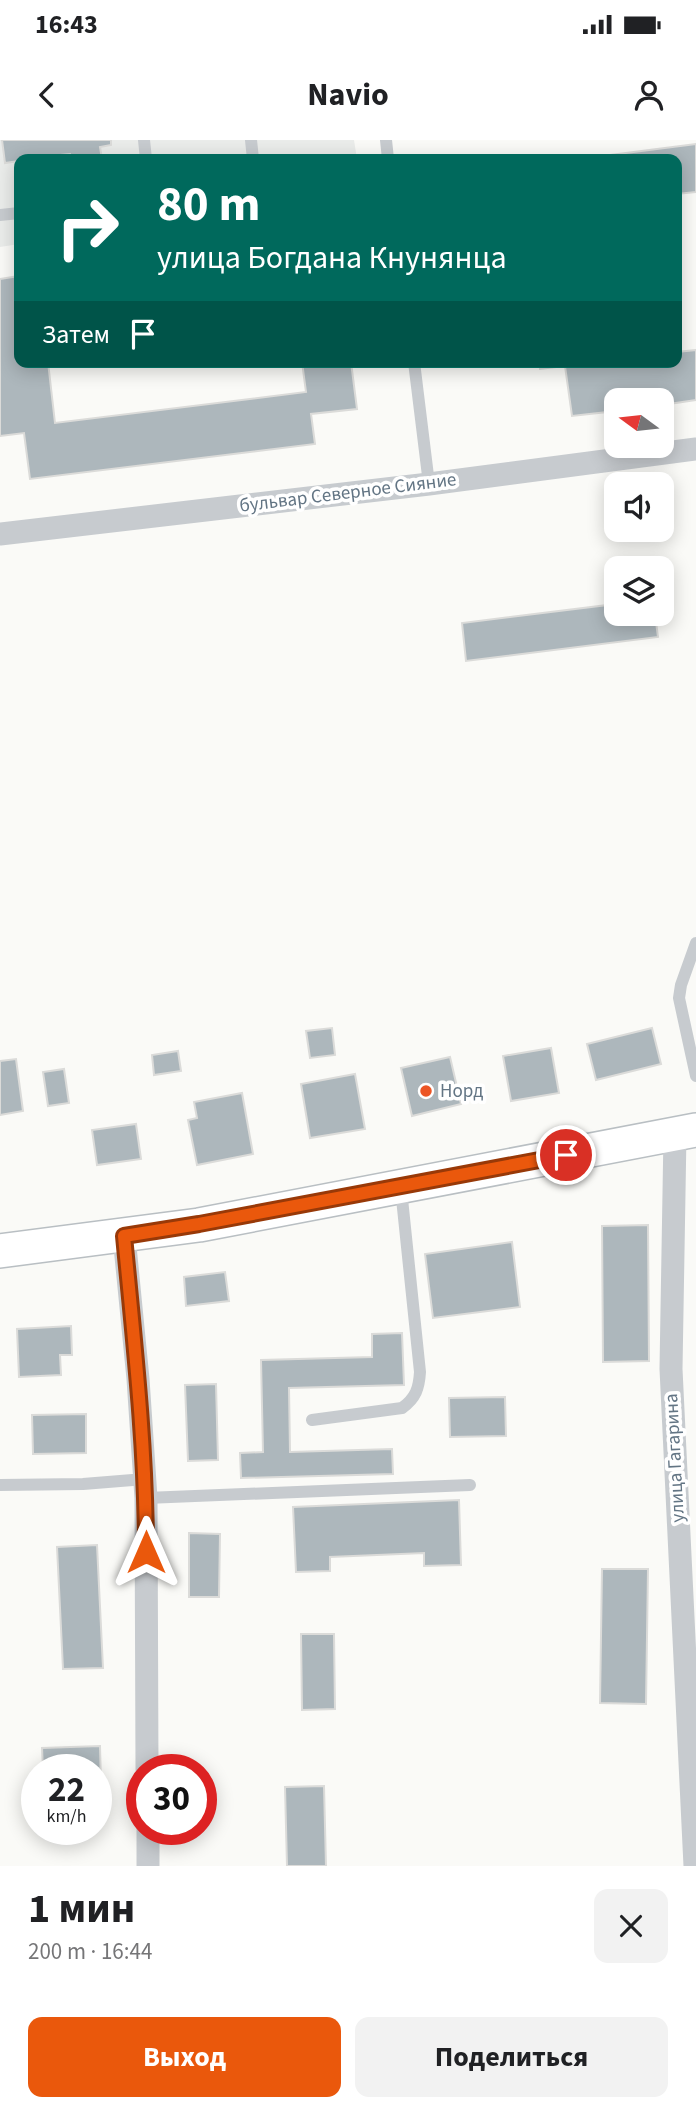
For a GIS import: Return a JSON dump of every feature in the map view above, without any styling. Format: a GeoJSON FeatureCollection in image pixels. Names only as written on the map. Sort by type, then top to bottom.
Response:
{"type":"FeatureCollection","features":[{"type":"Feature","properties":{"kind":"main road"},"geometry":{"type":"LineString","coordinates":[[0,1251],[199,1224],[686,1132]]}},
{"type":"Feature","properties":{"kind":"street","name":"бульвар Северное Сияние"},"geometry":{"type":"LineString","coordinates":[[0,534],[429,484],[696,449]]}},
{"type":"Feature","properties":{"kind":"street","name":"улица Гагарина"},"geometry":{"type":"LineString","coordinates":[[686,1132],[671,1369],[695,1856]]}},
{"type":"Feature","properties":{"kind":"street"},"geometry":{"type":"LineString","coordinates":[[124,1236],[145,1488],[147,1754]]}},
{"type":"Feature","properties":{"kind":"street"},"geometry":{"type":"LineString","coordinates":[[148,1845],[148,1866]]}},
{"type":"Feature","properties":{"kind":"lane"},"geometry":{"type":"LineString","coordinates":[[415,368],[429,484]]}},
{"type":"Feature","properties":{"kind":"lane"},"geometry":{"type":"LineString","coordinates":[[696,943],[679,998],[696,1076]]}},
{"type":"Feature","properties":{"kind":"lane"},"geometry":{"type":"LineString","coordinates":[[312,1420],[402,1408],[412,1401],[419,1388],[420,1372],[401,1185]]}},
{"type":"Feature","properties":{"kind":"lane"},"geometry":{"type":"LineString","coordinates":[[0,1485],[83,1484],[145,1488],[470,1485]]}},
{"type":"Feature","properties":{"kind":"shaded area"},"geometry":{"type":"Polygon","coordinates":[[[0,140],[354,140],[356,154],[14,154],[14,245],[0,247],[0,140]]]}},
{"type":"Feature","properties":{"kind":"building"},"geometry":{"type":"Polygon","coordinates":[[[2,140],[111,140],[111,145],[100,147],[101,154],[14,154],[14,162],[5,163],[2,140]]]}},
{"type":"Feature","properties":{"kind":"building"},"geometry":{"type":"Polygon","coordinates":[[[696,144],[696,192],[682,193],[682,154],[618,154],[696,144]]]}},
{"type":"Feature","properties":{"kind":"building"},"geometry":{"type":"Polygon","coordinates":[[[14,277],[14,368],[49,368],[55,423],[306,392],[303,368],[352,368],[357,409],[311,414],[315,444],[30,479],[24,433],[0,436],[0,279],[14,277]]]}},
{"type":"Feature","properties":{"kind":"building"},"geometry":{"type":"Polygon","coordinates":[[[696,350],[696,400],[674,403],[674,388],[604,388],[604,412],[572,416],[565,368],[682,368],[682,351],[696,350]]]}},
{"type":"Feature","properties":{"kind":"building"},"geometry":{"type":"Polygon","coordinates":[[[604,605],[604,626],[657,626],[658,637],[466,661],[462,623],[604,605]]]}},
{"type":"Feature","properties":{"kind":"building"},"geometry":{"type":"Polygon","coordinates":[[[332,1028],[335,1055],[310,1058],[306,1031],[332,1028]]]}},
{"type":"Feature","properties":{"kind":"building"},"geometry":{"type":"Polygon","coordinates":[[[652,1028],[661,1064],[596,1080],[587,1044],[652,1028]]]}},
{"type":"Feature","properties":{"kind":"building"},"geometry":{"type":"Polygon","coordinates":[[[551,1048],[559,1093],[511,1101],[503,1056],[551,1048]]]}},
{"type":"Feature","properties":{"kind":"building"},"geometry":{"type":"Polygon","coordinates":[[[178,1051],[181,1071],[154,1075],[152,1055],[178,1051]]]}},
{"type":"Feature","properties":{"kind":"building"},"geometry":{"type":"Polygon","coordinates":[[[450,1057],[461,1104],[412,1116],[401,1068],[450,1057]]]}},
{"type":"Feature","properties":{"kind":"building"},"geometry":{"type":"Polygon","coordinates":[[[16,1059],[23,1111],[0,1115],[0,1061],[16,1059]]]}},
{"type":"Feature","properties":{"kind":"building"},"geometry":{"type":"Polygon","coordinates":[[[64,1069],[69,1103],[48,1106],[43,1072],[64,1069]]]}},
{"type":"Feature","properties":{"kind":"building"},"geometry":{"type":"Polygon","coordinates":[[[355,1074],[365,1129],[310,1138],[301,1084],[355,1074]]]}},
{"type":"Feature","properties":{"kind":"building"},"geometry":{"type":"Polygon","coordinates":[[[242,1093],[253,1154],[197,1165],[188,1120],[197,1118],[194,1102],[242,1093]]]}},
{"type":"Feature","properties":{"kind":"building"},"geometry":{"type":"Polygon","coordinates":[[[136,1124],[141,1159],[97,1165],[92,1130],[136,1124]]]}},
{"type":"Feature","properties":{"kind":"building"},"geometry":{"type":"Polygon","coordinates":[[[648,1225],[649,1361],[603,1362],[602,1226],[648,1225]]]}},
{"type":"Feature","properties":{"kind":"building"},"geometry":{"type":"Polygon","coordinates":[[[512,1242],[520,1307],[433,1318],[425,1254],[512,1242]]]}},
{"type":"Feature","properties":{"kind":"building"},"geometry":{"type":"Polygon","coordinates":[[[225,1272],[229,1301],[186,1306],[184,1277],[225,1272]]]}},
{"type":"Feature","properties":{"kind":"building"},"geometry":{"type":"Polygon","coordinates":[[[71,1326],[72,1355],[60,1355],[61,1375],[19,1377],[17,1329],[71,1326]]]}},
{"type":"Feature","properties":{"kind":"building"},"geometry":{"type":"Polygon","coordinates":[[[402,1333],[404,1385],[289,1388],[290,1452],[392,1449],[393,1474],[241,1478],[240,1453],[263,1452],[261,1360],[372,1357],[372,1334],[402,1333]]]}},
{"type":"Feature","properties":{"kind":"building"},"geometry":{"type":"Polygon","coordinates":[[[216,1384],[218,1460],[188,1461],[185,1385],[216,1384]]]}},
{"type":"Feature","properties":{"kind":"building"},"geometry":{"type":"Polygon","coordinates":[[[505,1397],[506,1436],[450,1437],[449,1398],[505,1397]]]}},
{"type":"Feature","properties":{"kind":"building"},"geometry":{"type":"Polygon","coordinates":[[[86,1414],[86,1453],[33,1454],[32,1415],[86,1414]]]}},
{"type":"Feature","properties":{"kind":"building"},"geometry":{"type":"Polygon","coordinates":[[[459,1500],[461,1565],[424,1566],[424,1553],[330,1557],[330,1571],[296,1572],[293,1507],[459,1500]]]}},
{"type":"Feature","properties":{"kind":"building"},"geometry":{"type":"Polygon","coordinates":[[[189,1533],[220,1534],[219,1597],[189,1597],[189,1533]]]}},
{"type":"Feature","properties":{"kind":"building"},"geometry":{"type":"Polygon","coordinates":[[[97,1545],[103,1668],[63,1669],[57,1547],[97,1545]]]}},
{"type":"Feature","properties":{"kind":"building"},"geometry":{"type":"Polygon","coordinates":[[[602,1569],[648,1569],[646,1704],[600,1703],[602,1569]]]}},
{"type":"Feature","properties":{"kind":"building"},"geometry":{"type":"Polygon","coordinates":[[[301,1634],[334,1634],[335,1709],[302,1710],[301,1634]]]}},
{"type":"Feature","properties":{"kind":"building"},"geometry":{"type":"Polygon","coordinates":[[[100,1746],[100,1754],[42,1754],[42,1748],[100,1746]]]}},
{"type":"Feature","properties":{"kind":"building"},"geometry":{"type":"Polygon","coordinates":[[[324,1786],[326,1866],[287,1866],[285,1787],[324,1786]]]}},
{"type":"Feature","properties":{"kind":"place","name":"Норд"},"geometry":{"type":"Point","coordinates":[426,1091]}},
{"type":"Feature","properties":{"kind":"route"},"geometry":{"type":"LineString","coordinates":[[146,1552],[146,1497],[138,1379],[124,1236],[566,1155]]}}]}
